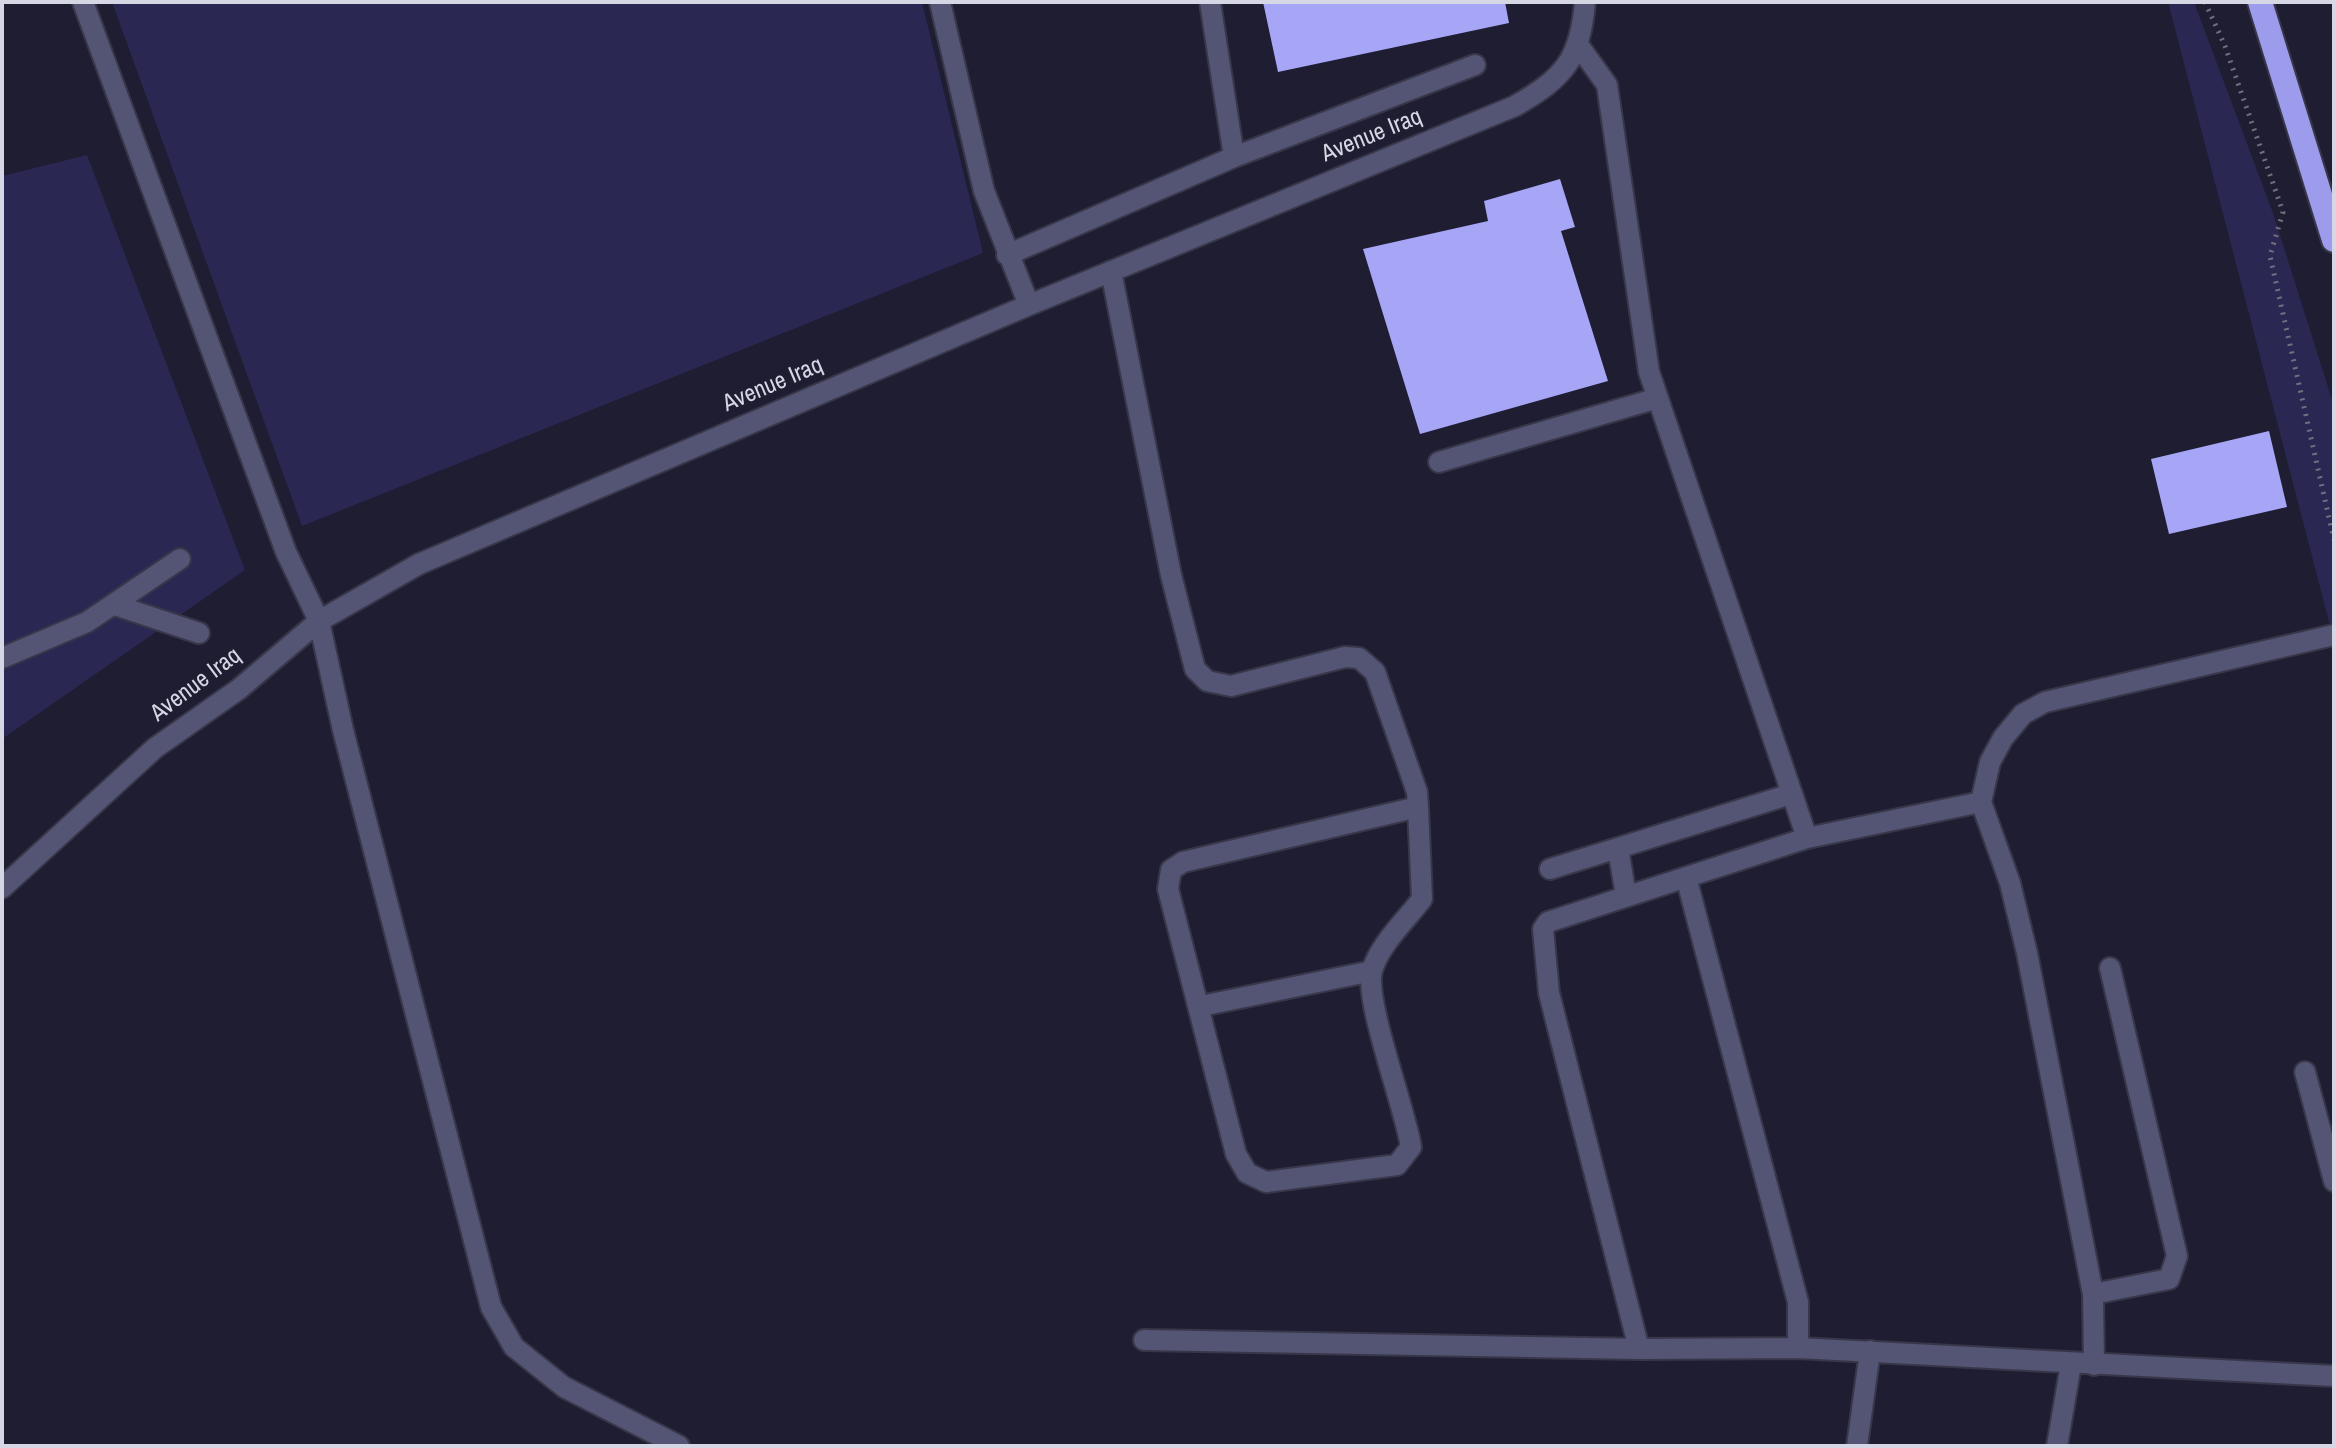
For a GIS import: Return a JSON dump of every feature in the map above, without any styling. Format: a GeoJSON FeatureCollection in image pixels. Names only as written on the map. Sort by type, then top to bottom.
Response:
{"type":"FeatureCollection","features":[{"type":"Feature","properties":{"kind":"highway"},"geometry":{"type":"LineString","coordinates":[[2260,2],[2334,240]]}},
{"type":"Feature","properties":{"kind":"street"},"geometry":{"type":"LineString","coordinates":[[83,2],[286,552],[319,621],[343,730],[491,1307],[514,1347],[564,1387],[679,1446]]}},
{"type":"Feature","properties":{"kind":"street"},"geometry":{"type":"LineString","coordinates":[[940,2],[972,148],[1007,255],[1029,305]]}},
{"type":"Feature","properties":{"kind":"street"},"geometry":{"type":"LineString","coordinates":[[1210,2],[1234,157]]}},
{"type":"Feature","properties":{"kind":"street","name":"Avenue Iraq"},"geometry":{"type":"LineString","coordinates":[[2,888],[155,748],[239,689],[319,621],[419,564],[1029,305],[1515,106],[1536,94],[1562,71],[1579,46],[1585,2]]}},
{"type":"Feature","properties":{"kind":"street"},"geometry":{"type":"LineString","coordinates":[[1579,46],[1607,85],[1649,372],[1807,838]]}},
{"type":"Feature","properties":{"kind":"street"},"geometry":{"type":"LineString","coordinates":[[1007,255],[1234,157],[1475,65]]}},
{"type":"Feature","properties":{"kind":"street"},"geometry":{"type":"LineString","coordinates":[[1111,271],[1171,575],[1195,669],[1207,681],[1231,686],[1345,657],[1359,658],[1375,672],[1417,792],[1418,807],[1422,899],[1389,942],[1372,971],[1372,998],[1411,1147],[1397,1165],[1266,1182],[1247,1173],[1236,1154],[1201,1006],[1168,889],[1171,870],[1183,862],[1418,807]]}},
{"type":"Feature","properties":{"kind":"street"},"geometry":{"type":"LineString","coordinates":[[1439,462],[1658,398]]}},
{"type":"Feature","properties":{"kind":"street"},"geometry":{"type":"LineString","coordinates":[[2,658],[58,636],[115,605],[180,559]]}},
{"type":"Feature","properties":{"kind":"street"},"geometry":{"type":"LineString","coordinates":[[115,605],[199,633]]}},
{"type":"Feature","properties":{"kind":"street"},"geometry":{"type":"LineString","coordinates":[[2094,1365],[2093,1294],[2027,953],[2010,883],[1981,802],[1990,762],[2003,738],[2023,714],[2045,702],[2334,635]]}},
{"type":"Feature","properties":{"kind":"street"},"geometry":{"type":"LineString","coordinates":[[1550,869],[1791,794]]}},
{"type":"Feature","properties":{"kind":"street"},"geometry":{"type":"LineString","coordinates":[[1639,1349],[1549,993],[1543,929],[1548,922],[1807,838],[1981,802]]}},
{"type":"Feature","properties":{"kind":"street"},"geometry":{"type":"LineString","coordinates":[[1618,848],[1626,896]]}},
{"type":"Feature","properties":{"kind":"street"},"geometry":{"type":"LineString","coordinates":[[1686,877],[1798,1302],[1798,1348]]}},
{"type":"Feature","properties":{"kind":"street"},"geometry":{"type":"LineString","coordinates":[[2093,1294],[2169,1279],[2177,1256],[2110,968]]}},
{"type":"Feature","properties":{"kind":"street"},"geometry":{"type":"LineString","coordinates":[[1201,1006],[1372,971]]}},
{"type":"Feature","properties":{"kind":"street"},"geometry":{"type":"LineString","coordinates":[[2305,1072],[2334,1181]]}},
{"type":"Feature","properties":{"kind":"street"},"geometry":{"type":"LineString","coordinates":[[1144,1340],[1639,1349],[1798,1348],[2334,1376]]}},
{"type":"Feature","properties":{"kind":"street"},"geometry":{"type":"LineString","coordinates":[[1857,1446],[1870,1351]]}},
{"type":"Feature","properties":{"kind":"street"},"geometry":{"type":"LineString","coordinates":[[2057,1446],[2071,1364]]}},
{"type":"Feature","properties":{"kind":"path"},"geometry":{"type":"LineString","coordinates":[[2205,2],[2225,46],[2283,212],[2270,256],[2334,540]]}},
{"type":"Feature","properties":{"kind":"shaded area"},"geometry":{"type":"Polygon","coordinates":[[[112,2],[922,2],[983,253],[302,526],[112,2]]]}},
{"type":"Feature","properties":{"kind":"shaded area"},"geometry":{"type":"Polygon","coordinates":[[[2168,2],[2194,2],[2273,213],[2334,406],[2334,641],[2168,2]]]}},
{"type":"Feature","properties":{"kind":"shaded area"},"geometry":{"type":"Polygon","coordinates":[[[87,155],[245,570],[2,739],[2,176],[87,155]]]}},
{"type":"Feature","properties":{"kind":"building"},"geometry":{"type":"Polygon","coordinates":[[[1263,2],[1505,2],[1509,23],[1278,72],[1263,2]]]}},
{"type":"Feature","properties":{"kind":"building"},"geometry":{"type":"Polygon","coordinates":[[[1560,179],[1575,227],[1561,231],[1608,381],[1420,434],[1363,249],[1488,221],[1484,201],[1560,179]]]}},
{"type":"Feature","properties":{"kind":"building"},"geometry":{"type":"Polygon","coordinates":[[[2269,431],[2287,507],[2169,534],[2151,459],[2269,431]]]}}]}
